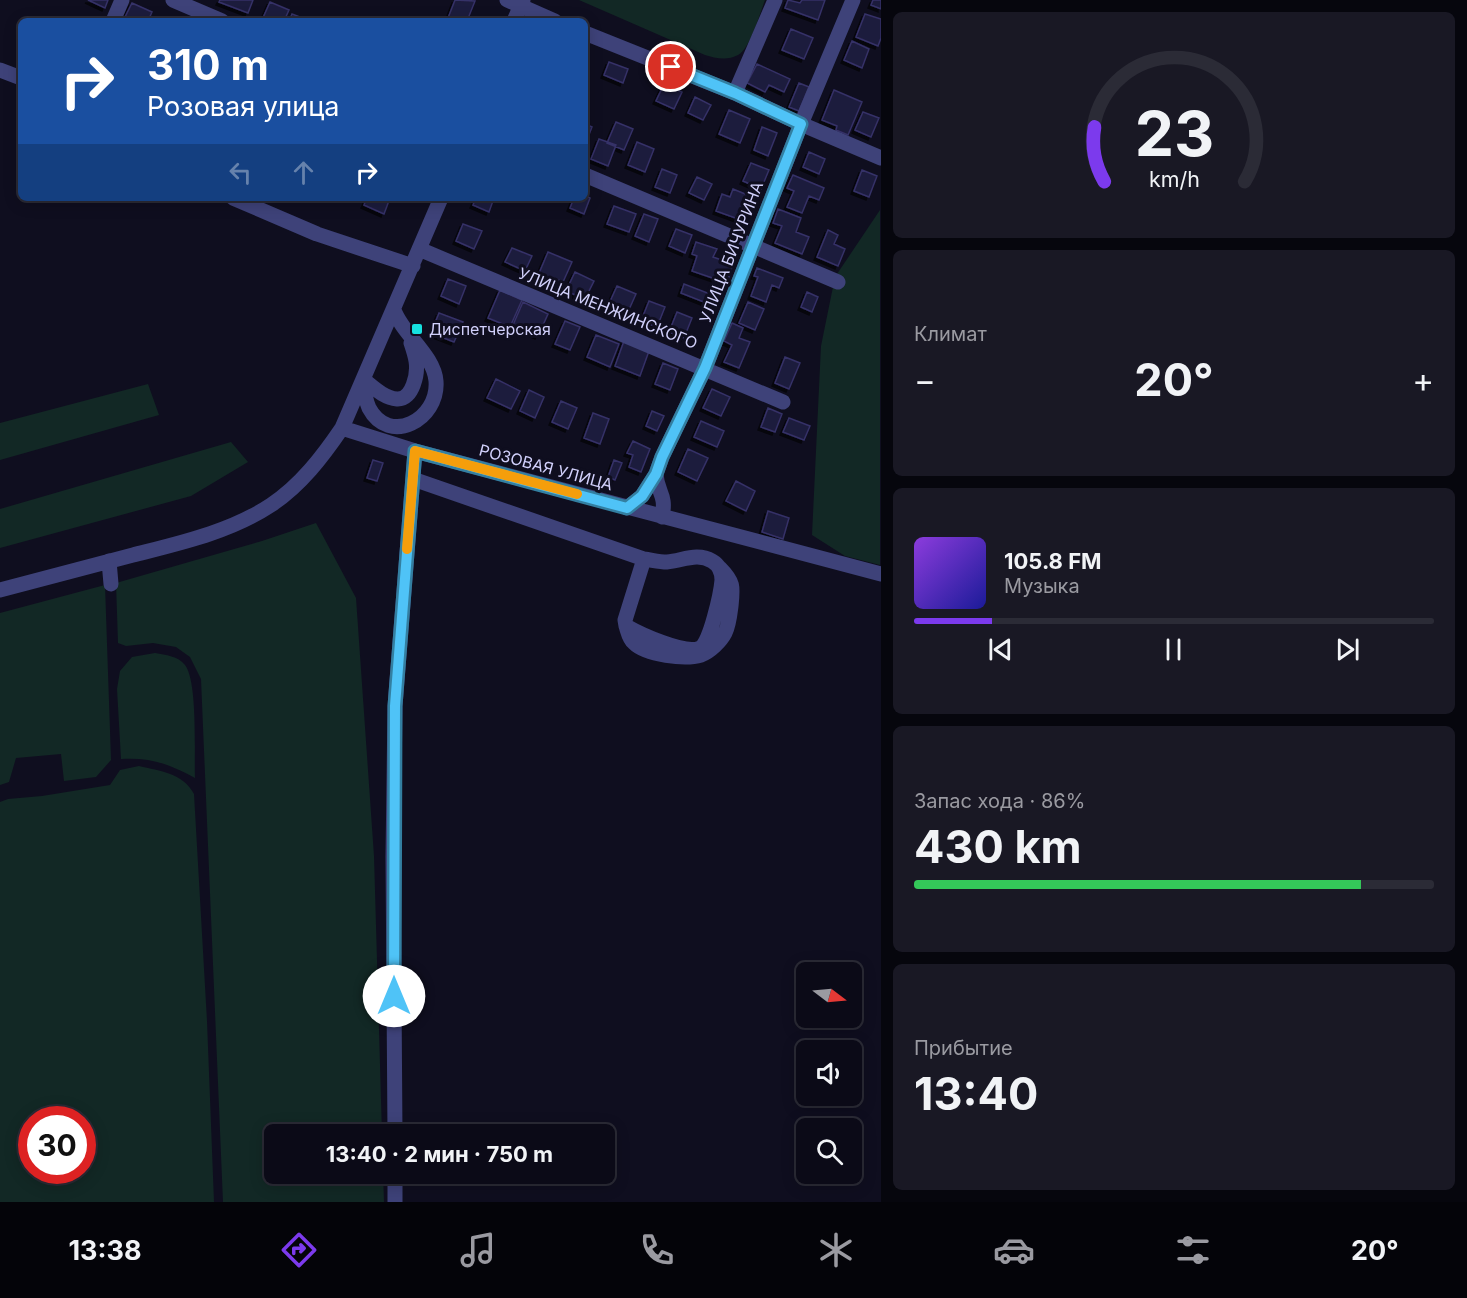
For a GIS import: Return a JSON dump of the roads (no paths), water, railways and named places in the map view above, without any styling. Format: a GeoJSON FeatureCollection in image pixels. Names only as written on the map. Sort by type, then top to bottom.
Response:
{"type":"FeatureCollection","features":[{"type":"Feature","properties":{"kind":"street"},"geometry":{"type":"LineString","coordinates":[[115,18],[122,0]]}},
{"type":"Feature","properties":{"kind":"street"},"geometry":{"type":"LineString","coordinates":[[173,0],[215,18]]}},
{"type":"Feature","properties":{"kind":"street"},"geometry":{"type":"LineString","coordinates":[[735,93],[775,0]]}},
{"type":"Feature","properties":{"kind":"street","name":"УЛИЦА БИЧУРИНА"},"geometry":{"type":"LineString","coordinates":[[627,508],[642,496],[656,474],[705,368],[801,124],[853,0]]}},
{"type":"Feature","properties":{"kind":"street"},"geometry":{"type":"LineString","coordinates":[[514,18],[517,2],[549,18]]}},
{"type":"Feature","properties":{"kind":"street"},"geometry":{"type":"LineString","coordinates":[[588,34],[735,93],[880,158]]}},
{"type":"Feature","properties":{"kind":"street"},"geometry":{"type":"LineString","coordinates":[[0,70],[18,77]]}},
{"type":"Feature","properties":{"kind":"street"},"geometry":{"type":"LineString","coordinates":[[588,176],[838,282]]}},
{"type":"Feature","properties":{"kind":"street"},"geometry":{"type":"LineString","coordinates":[[240,201],[317,234],[412,266]]}},
{"type":"Feature","properties":{"kind":"street"},"geometry":{"type":"LineString","coordinates":[[0,590],[181,543],[237,523],[272,505],[299,482],[322,457],[342,428],[440,201]]}},
{"type":"Feature","properties":{"kind":"street","name":"УЛИЦА МЕНЖИНСКОГО"},"geometry":{"type":"LineString","coordinates":[[419,249],[783,402]]}},
{"type":"Feature","properties":{"kind":"street"},"geometry":{"type":"LineString","coordinates":[[364,380],[369,408],[376,418],[396,426],[410,426],[420,420],[429,408],[436,382],[433,370],[401,327],[394,310]]}},
{"type":"Feature","properties":{"kind":"street"},"geometry":{"type":"LineString","coordinates":[[364,380],[389,397],[401,399],[406,396],[412,387],[417,369],[410,338]]}},
{"type":"Feature","properties":{"kind":"street","name":"РОЗОВАЯ УЛИЦА"},"geometry":{"type":"LineString","coordinates":[[342,428],[415,451],[880,574]]}},
{"type":"Feature","properties":{"kind":"street"},"geometry":{"type":"LineString","coordinates":[[395,1124],[393,857],[395,706],[415,451]]}},
{"type":"Feature","properties":{"kind":"street"},"geometry":{"type":"LineString","coordinates":[[656,474],[656,482],[664,497],[662,517]]}},
{"type":"Feature","properties":{"kind":"street"},"geometry":{"type":"LineString","coordinates":[[412,479],[644,559],[669,562],[688,557],[702,557],[712,561],[720,568],[722,579],[710,632],[701,652],[674,646],[626,626],[625,620],[644,559]]}},
{"type":"Feature","properties":{"kind":"street"},"geometry":{"type":"LineString","coordinates":[[109,561],[111,584]]}},
{"type":"Feature","properties":{"kind":"street"},"geometry":{"type":"LineString","coordinates":[[395,1184],[395,1202]]}},
{"type":"Feature","properties":{"kind":"place","name":"Диспетчерская"},"geometry":{"type":"Point","coordinates":[417,329]}}]}
